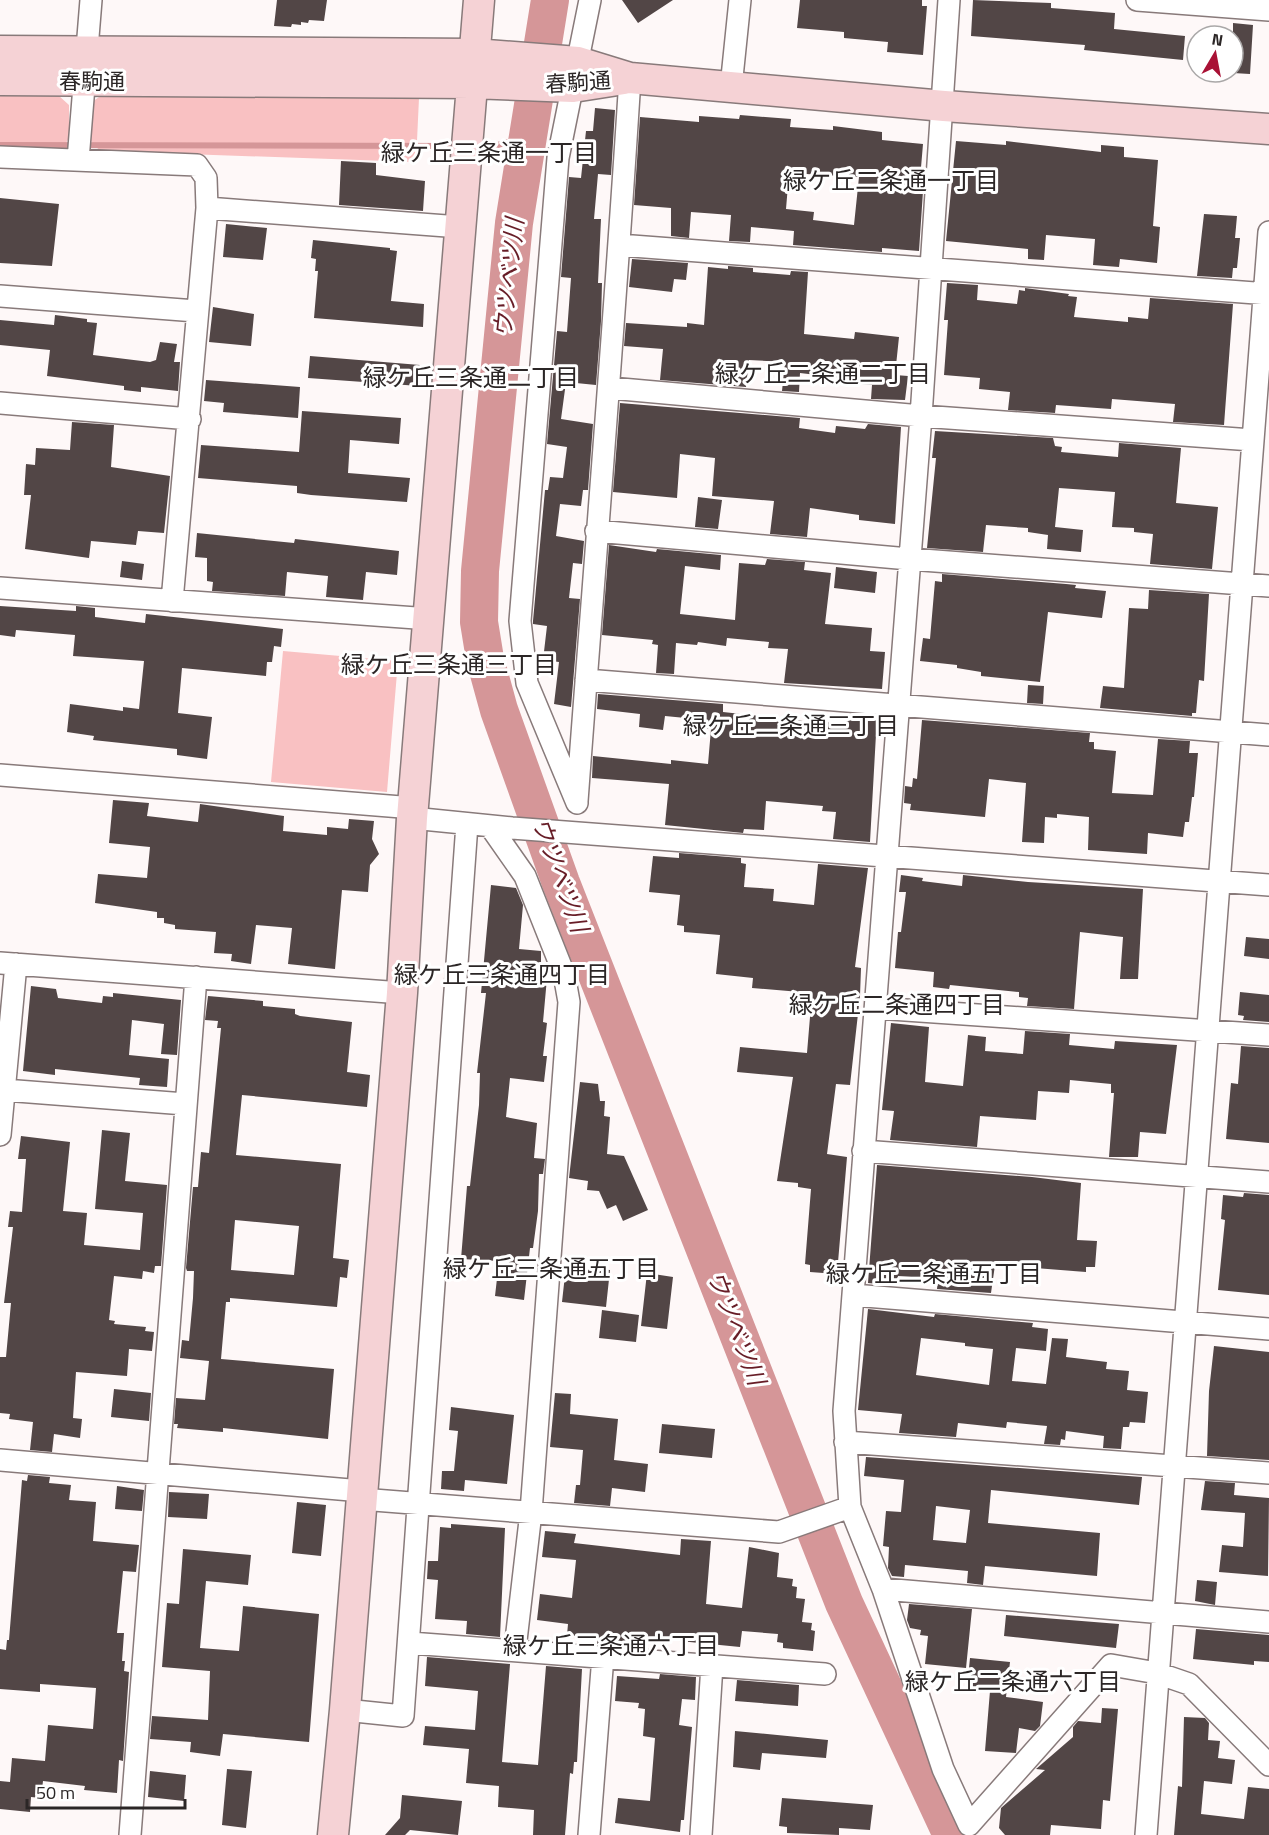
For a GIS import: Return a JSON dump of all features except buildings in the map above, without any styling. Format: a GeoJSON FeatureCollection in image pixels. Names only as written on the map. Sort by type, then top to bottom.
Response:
{"type":"FeatureCollection","features":[{"type":"Feature","properties":{"kind":"street"},"geometry":{"type":"LineString","coordinates":[[78,160],[91,0]]}},
{"type":"Feature","properties":{"kind":"street"},"geometry":{"type":"LineString","coordinates":[[333,1835],[402,993],[413,813],[460,227],[486,69],[478,0]]}},
{"type":"Feature","properties":{"kind":"street"},"geometry":{"type":"LineString","coordinates":[[577,803],[527,683],[520,621],[567,74],[590,0]]}},
{"type":"Feature","properties":{"kind":"street"},"geometry":{"type":"LineString","coordinates":[[731,87],[740,0]]}},
{"type":"Feature","properties":{"kind":"street"},"geometry":{"type":"LineString","coordinates":[[950,0],[876,1008],[862,1151],[844,1411],[844,1509],[883,1589],[943,1769],[969,1825],[1111,1665],[1157,1673],[1189,1684],[1269,1765]]}},
{"type":"Feature","properties":{"kind":"street"},"geometry":{"type":"LineString","coordinates":[[1137,0],[1269,10]]}},
{"type":"Feature","properties":{"kind":"street","name":"春駒通"},"geometry":{"type":"LineString","coordinates":[[0,51],[86,66],[486,69],[630,78],[944,106],[1269,129]]}},
{"type":"Feature","properties":{"kind":"street","name":"春駒通"},"geometry":{"type":"LineString","coordinates":[[0,80],[86,66]]}},
{"type":"Feature","properties":{"kind":"street"},"geometry":{"type":"LineString","coordinates":[[573,831],[577,803],[596,531],[610,388],[630,78]]}},
{"type":"Feature","properties":{"kind":"street"},"geometry":{"type":"LineString","coordinates":[[0,157],[197,165],[206,178],[207,208],[196,311],[190,419],[172,601]]}},
{"type":"Feature","properties":{"kind":"street"},"geometry":{"type":"LineString","coordinates":[[207,208],[460,227]]}},
{"type":"Feature","properties":{"kind":"street"},"geometry":{"type":"LineString","coordinates":[[1146,1835],[1183,1322],[1232,732],[1240,583],[1267,294],[1269,232]]}},
{"type":"Feature","properties":{"kind":"street"},"geometry":{"type":"LineString","coordinates":[[619,245],[1267,294]]}},
{"type":"Feature","properties":{"kind":"street"},"geometry":{"type":"LineString","coordinates":[[0,296],[196,311]]}},
{"type":"Feature","properties":{"kind":"street"},"geometry":{"type":"LineString","coordinates":[[610,388],[921,416],[1252,440]]}},
{"type":"Feature","properties":{"kind":"street"},"geometry":{"type":"LineString","coordinates":[[0,403],[190,419]]}},
{"type":"Feature","properties":{"kind":"street"},"geometry":{"type":"LineString","coordinates":[[596,531],[909,560],[1269,586]]}},
{"type":"Feature","properties":{"kind":"street"},"geometry":{"type":"LineString","coordinates":[[0,588],[430,619]]}},
{"type":"Feature","properties":{"kind":"street"},"geometry":{"type":"LineString","coordinates":[[586,680],[1269,735]]}},
{"type":"Feature","properties":{"kind":"street"},"geometry":{"type":"LineString","coordinates":[[0,775],[413,813],[467,824],[512,828],[1269,885]]}},
{"type":"Feature","properties":{"kind":"street"},"geometry":{"type":"LineString","coordinates":[[345,1710],[403,1716],[467,824]]}},
{"type":"Feature","properties":{"kind":"street"},"geometry":{"type":"LineString","coordinates":[[490,826],[525,876],[564,974],[569,1002],[531,1512],[515,1649]]}},
{"type":"Feature","properties":{"kind":"street"},"geometry":{"type":"LineString","coordinates":[[0,1135],[4,1090],[8,964],[402,993]]}},
{"type":"Feature","properties":{"kind":"street"},"geometry":{"type":"LineString","coordinates":[[130,1835],[196,978]]}},
{"type":"Feature","properties":{"kind":"street"},"geometry":{"type":"LineString","coordinates":[[876,1008],[1269,1035]]}},
{"type":"Feature","properties":{"kind":"street"},"geometry":{"type":"LineString","coordinates":[[4,1090],[185,1104]]}},
{"type":"Feature","properties":{"kind":"street"},"geometry":{"type":"LineString","coordinates":[[862,1151],[1269,1182]]}},
{"type":"Feature","properties":{"kind":"street"},"geometry":{"type":"LineString","coordinates":[[853,1295],[1269,1329]]}},
{"type":"Feature","properties":{"kind":"street"},"geometry":{"type":"LineString","coordinates":[[844,1442],[1269,1473]]}},
{"type":"Feature","properties":{"kind":"street"},"geometry":{"type":"LineString","coordinates":[[0,1460],[157,1472],[418,1503],[779,1532],[844,1509]]}},
{"type":"Feature","properties":{"kind":"street"},"geometry":{"type":"LineString","coordinates":[[883,1589],[1269,1622]]}},
{"type":"Feature","properties":{"kind":"street"},"geometry":{"type":"LineString","coordinates":[[410,1643],[515,1649],[825,1674]]}},
{"type":"Feature","properties":{"kind":"street"},"geometry":{"type":"LineString","coordinates":[[590,1835],[603,1656]]}},
{"type":"Feature","properties":{"kind":"street"},"geometry":{"type":"LineString","coordinates":[[701,1835],[712,1665]]}},
{"type":"Feature","properties":{"kind":"shaded area"},"geometry":{"type":"Polygon","coordinates":[[[106,92],[419,98],[416,162],[100,151],[89,139],[92,102],[106,92]]]}},
{"type":"Feature","properties":{"kind":"shaded area"},"geometry":{"type":"Polygon","coordinates":[[[0,95],[58,95],[69,105],[69,138],[63,148],[0,146],[0,95]]]}},
{"type":"Feature","properties":{"kind":"shaded area"},"geometry":{"type":"Polygon","coordinates":[[[283,651],[398,661],[387,792],[271,782],[283,651]]]}},
{"type":"Feature","properties":{"kind":"waterway","name":"ウツベツ川"},"geometry":{"type":"LineString","coordinates":[[550,0],[514,223],[480,571],[479,622],[485,659],[499,710],[561,883],[844,1603],[952,1835]]}},
{"type":"Feature","properties":{"kind":"waterway"},"geometry":{"type":"LineString","coordinates":[[475,146],[494,146],[527,137]]}},
{"type":"Feature","properties":{"kind":"waterway"},"geometry":{"type":"LineString","coordinates":[[0,145],[458,146]]}},
{"type":"Feature","properties":{"kind":"district","name":"緑ケ丘三条通一丁目"},"geometry":{"type":"Point","coordinates":[489,153]}},
{"type":"Feature","properties":{"kind":"district","name":"緑ケ丘二条通一丁目"},"geometry":{"type":"Point","coordinates":[891,181]}},
{"type":"Feature","properties":{"kind":"district","name":"緑ケ丘二条通二丁目"},"geometry":{"type":"Point","coordinates":[823,374]}},
{"type":"Feature","properties":{"kind":"district","name":"緑ケ丘三条通二丁目"},"geometry":{"type":"Point","coordinates":[471,378]}},
{"type":"Feature","properties":{"kind":"district","name":"緑ケ丘三条通三丁目"},"geometry":{"type":"Point","coordinates":[449,665]}},
{"type":"Feature","properties":{"kind":"district","name":"緑ケ丘二条通三丁目"},"geometry":{"type":"Point","coordinates":[791,726]}},
{"type":"Feature","properties":{"kind":"district","name":"緑ケ丘三条通四丁目"},"geometry":{"type":"Point","coordinates":[502,975]}},
{"type":"Feature","properties":{"kind":"district","name":"緑ケ丘二条通四丁目"},"geometry":{"type":"Point","coordinates":[897,1005]}},
{"type":"Feature","properties":{"kind":"district","name":"緑ケ丘三条通五丁目"},"geometry":{"type":"Point","coordinates":[551,1269]}},
{"type":"Feature","properties":{"kind":"district","name":"緑ケ丘二条通五丁目"},"geometry":{"type":"Point","coordinates":[934,1274]}},
{"type":"Feature","properties":{"kind":"district","name":"緑ケ丘三条通六丁目"},"geometry":{"type":"Point","coordinates":[611,1646]}},
{"type":"Feature","properties":{"kind":"district","name":"緑ケ丘二条通六丁目"},"geometry":{"type":"Point","coordinates":[1013,1682]}}]}
